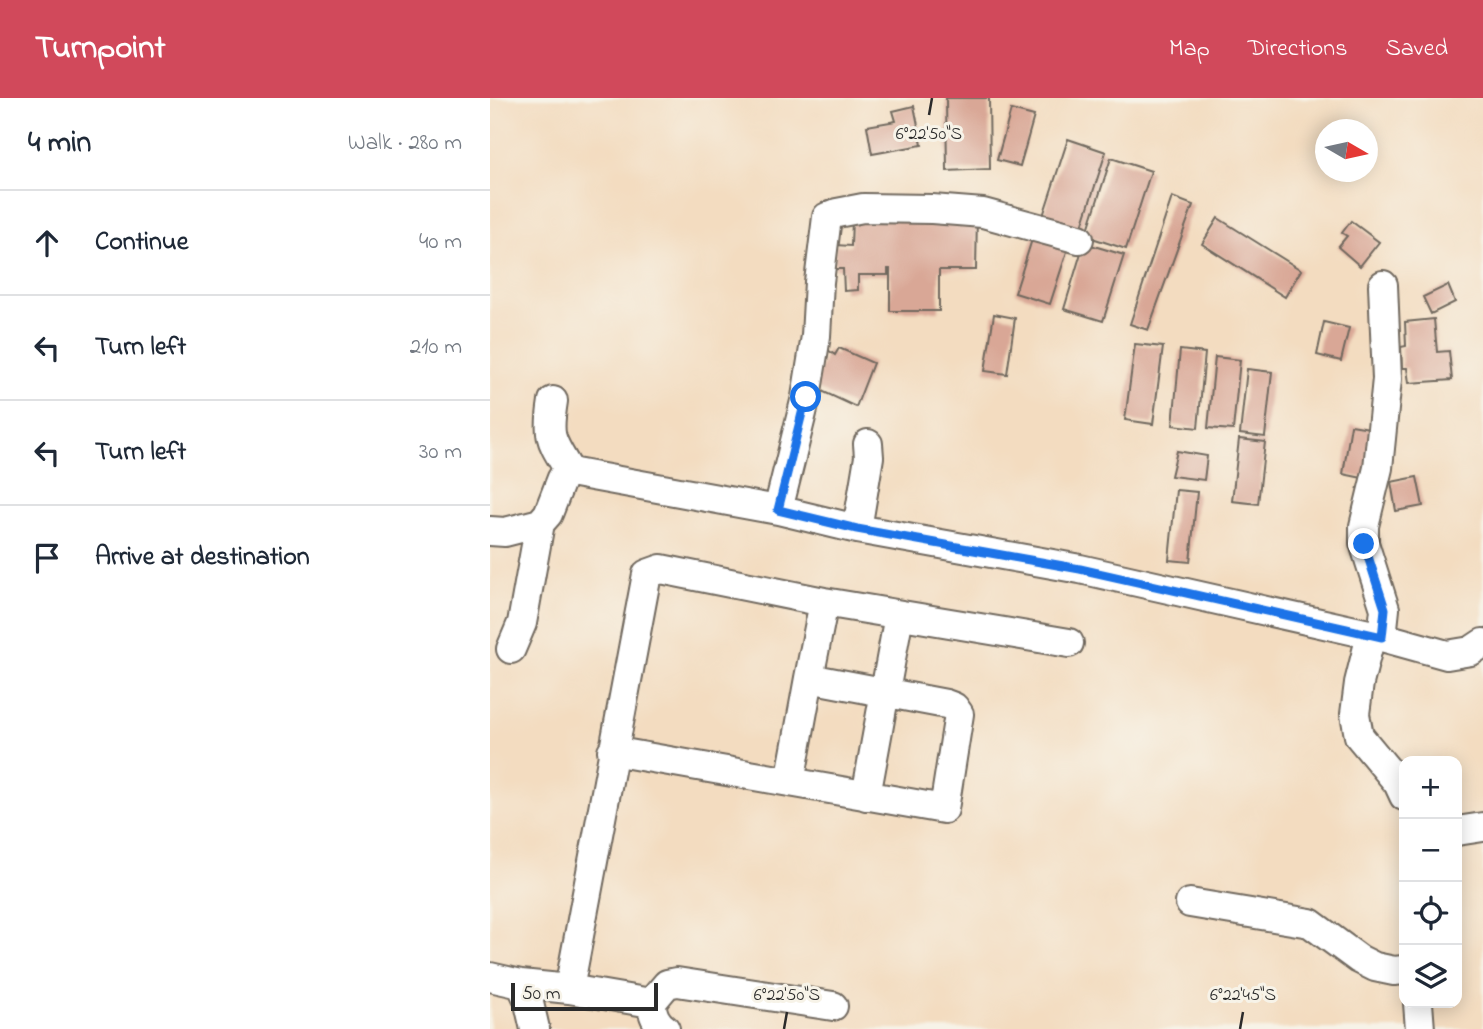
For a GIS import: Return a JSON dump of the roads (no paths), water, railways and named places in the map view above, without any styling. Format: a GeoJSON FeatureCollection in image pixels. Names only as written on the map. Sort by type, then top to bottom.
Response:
{"type":"FeatureCollection","features":[{"type":"Feature","properties":{"kind":"street"},"geometry":{"type":"LineString","coordinates":[[778,510],[806,397],[817,336],[819,282],[827,217],[863,208],[983,213],[1079,239]]}},
{"type":"Feature","properties":{"kind":"street"},"geometry":{"type":"LineString","coordinates":[[1383,285],[1387,379],[1378,468],[1364,526],[1364,544],[1385,609],[1359,683],[1355,714],[1359,736],[1399,785]]}},
{"type":"Feature","properties":{"kind":"street"},"geometry":{"type":"LineString","coordinates":[[553,401],[550,436],[569,472],[778,510],[857,529],[1080,569],[1377,636],[1447,655],[1471,651],[1483,643]]}},
{"type":"Feature","properties":{"kind":"street"},"geometry":{"type":"LineString","coordinates":[[857,529],[869,457],[868,444]]}},
{"type":"Feature","properties":{"kind":"street"},"geometry":{"type":"LineString","coordinates":[[511,649],[522,623],[540,523],[548,514],[562,478],[569,472]]}},
{"type":"Feature","properties":{"kind":"street"},"geometry":{"type":"LineString","coordinates":[[490,531],[505,532],[540,523]]}},
{"type":"Feature","properties":{"kind":"street"},"geometry":{"type":"LineString","coordinates":[[569,989],[647,574],[660,569],[824,602],[1069,642]]}},
{"type":"Feature","properties":{"kind":"street"},"geometry":{"type":"LineString","coordinates":[[790,782],[824,602]]}},
{"type":"Feature","properties":{"kind":"street"},"geometry":{"type":"LineString","coordinates":[[866,796],[899,615]]}},
{"type":"Feature","properties":{"kind":"street"},"geometry":{"type":"LineString","coordinates":[[612,751],[944,809],[959,714],[954,707],[810,678]]}},
{"type":"Feature","properties":{"kind":"street"},"geometry":{"type":"LineString","coordinates":[[1462,830],[1483,827]]}},
{"type":"Feature","properties":{"kind":"street"},"geometry":{"type":"LineString","coordinates":[[1190,903],[1310,923],[1359,959],[1375,967],[1399,970]]}},
{"type":"Feature","properties":{"kind":"street"},"geometry":{"type":"LineString","coordinates":[[490,977],[520,985],[569,989],[651,1003]]}},
{"type":"Feature","properties":{"kind":"street"},"geometry":{"type":"LineString","coordinates":[[651,1003],[667,984],[677,982],[833,1006]]}},
{"type":"Feature","properties":{"kind":"street"},"geometry":{"type":"LineString","coordinates":[[520,985],[528,999],[535,1029]]}},
{"type":"Feature","properties":{"kind":"street"},"geometry":{"type":"LineString","coordinates":[[651,1003],[659,1025],[665,1029]]}},
{"type":"Feature","properties":{"kind":"street"},"geometry":{"type":"LineString","coordinates":[[1418,1008],[1420,1029]]}}]}
